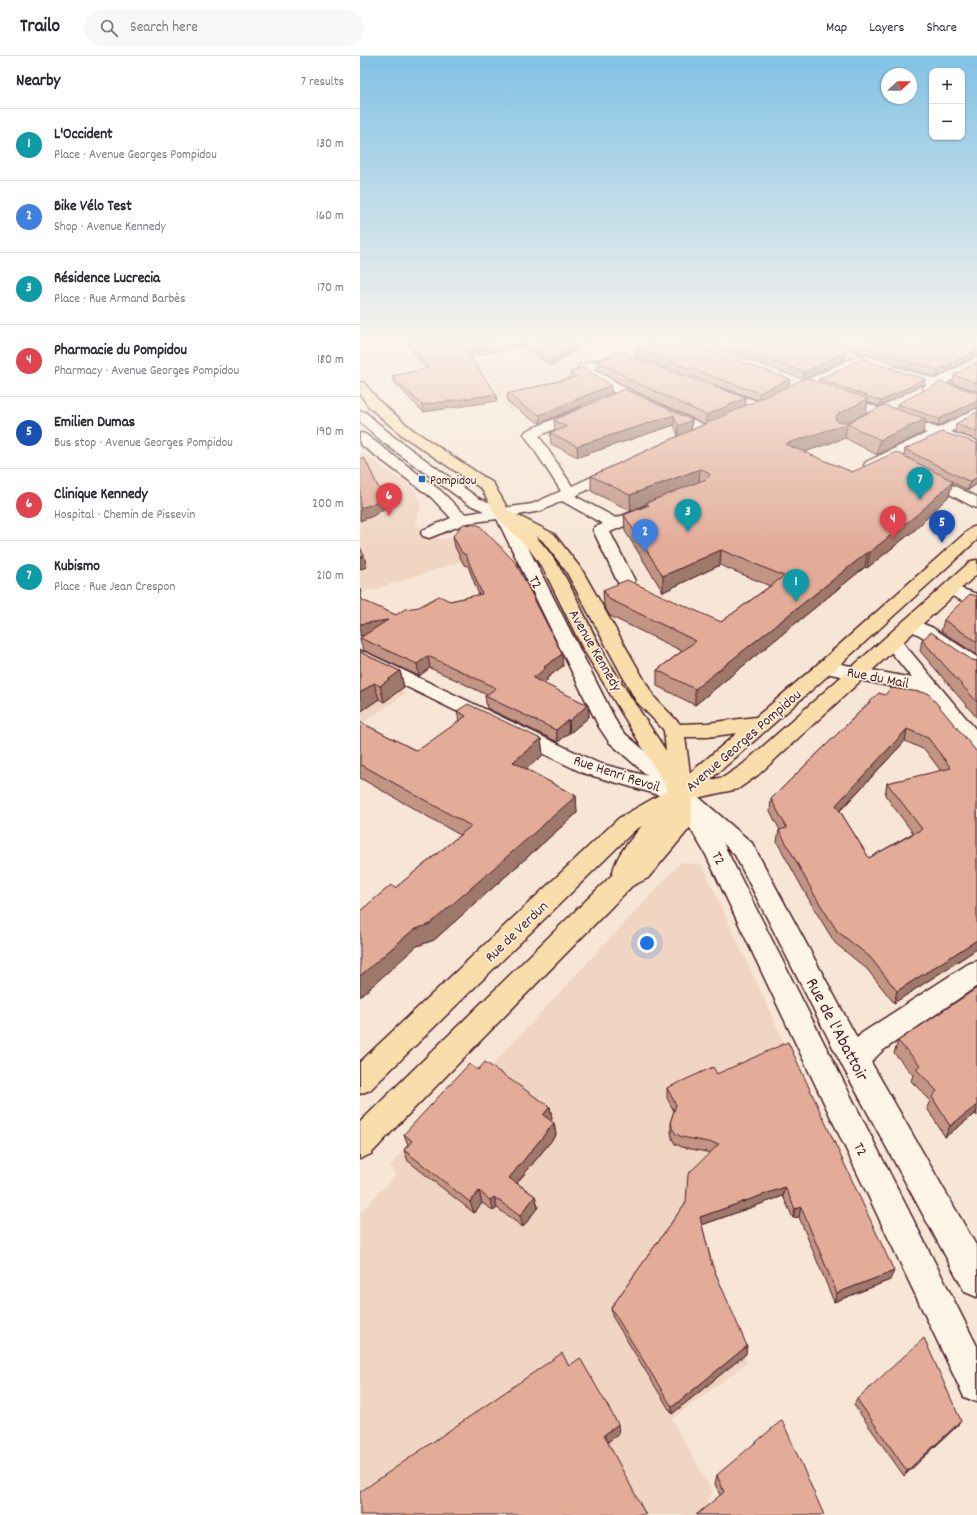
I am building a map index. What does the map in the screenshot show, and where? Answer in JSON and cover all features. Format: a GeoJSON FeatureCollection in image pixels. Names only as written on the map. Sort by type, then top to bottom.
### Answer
{"type":"FeatureCollection","features":[{"type":"Feature","properties":{"kind":"main road","name":"Avenue Kennedy"},"geometry":{"type":"LineString","coordinates":[[382,411],[408,433],[488,486],[503,514],[536,547],[553,572],[591,646],[681,793]]}},
{"type":"Feature","properties":{"kind":"main road","name":"Avenue Kennedy"},"geometry":{"type":"LineString","coordinates":[[503,514],[548,537],[561,553],[574,570],[646,701],[670,724],[674,731]]}},
{"type":"Feature","properties":{"kind":"main road","name":"Avenue Georges Pompidou"},"geometry":{"type":"LineString","coordinates":[[681,793],[826,667],[977,532]]}},
{"type":"Feature","properties":{"kind":"main road","name":"Avenue Georges Pompidou"},"geometry":{"type":"LineString","coordinates":[[681,793],[730,784],[750,770],[912,624],[952,590],[977,565]]}},
{"type":"Feature","properties":{"kind":"main road"},"geometry":{"type":"LineString","coordinates":[[360,1144],[386,1115],[622,879],[640,872],[681,823],[681,793],[674,731],[708,730],[762,723]]}},
{"type":"Feature","properties":{"kind":"main road","name":"Rue de Verdun"},"geometry":{"type":"LineString","coordinates":[[360,1081],[626,824],[681,793]]}},
{"type":"Feature","properties":{"kind":"street"},"geometry":{"type":"LineString","coordinates":[[582,411],[531,434],[565,494],[615,524]]}},
{"type":"Feature","properties":{"kind":"street"},"geometry":{"type":"LineString","coordinates":[[663,411],[706,431]]}},
{"type":"Feature","properties":{"kind":"street"},"geometry":{"type":"LineString","coordinates":[[740,416],[751,411]]}},
{"type":"Feature","properties":{"kind":"street"},"geometry":{"type":"LineString","coordinates":[[876,411],[977,446]]}},
{"type":"Feature","properties":{"kind":"street"},"geometry":{"type":"LineString","coordinates":[[868,419],[885,411]]}},
{"type":"Feature","properties":{"kind":"street"},"geometry":{"type":"LineString","coordinates":[[857,472],[939,433],[977,412]]}},
{"type":"Feature","properties":{"kind":"street"},"geometry":{"type":"LineString","coordinates":[[360,415],[389,440],[473,501],[503,514]]}},
{"type":"Feature","properties":{"kind":"street"},"geometry":{"type":"LineString","coordinates":[[692,438],[719,426]]}},
{"type":"Feature","properties":{"kind":"street"},"geometry":{"type":"LineString","coordinates":[[360,437],[436,494],[455,514],[464,519]]}},
{"type":"Feature","properties":{"kind":"street"},"geometry":{"type":"LineString","coordinates":[[889,457],[977,503]]}},
{"type":"Feature","properties":{"kind":"street"},"geometry":{"type":"LineString","coordinates":[[429,533],[464,519],[536,508],[634,463]]}},
{"type":"Feature","properties":{"kind":"street"},"geometry":{"type":"LineString","coordinates":[[626,581],[602,530],[665,505]]}},
{"type":"Feature","properties":{"kind":"street"},"geometry":{"type":"LineString","coordinates":[[952,590],[966,595],[977,602]]}},
{"type":"Feature","properties":{"kind":"street"},"geometry":{"type":"LineString","coordinates":[[912,624],[927,632],[977,666]]}},
{"type":"Feature","properties":{"kind":"street","name":"Rue du Mail"},"geometry":{"type":"LineString","coordinates":[[892,642],[977,745]]}},
{"type":"Feature","properties":{"kind":"street","name":"Rue Henri Revoil"},"geometry":{"type":"LineString","coordinates":[[360,657],[591,768],[681,793]]}},
{"type":"Feature","properties":{"kind":"street","name":"Rue du Mail"},"geometry":{"type":"LineString","coordinates":[[826,667],[930,688]]}},
{"type":"Feature","properties":{"kind":"street","name":"Rue de l'Abattoir"},"geometry":{"type":"LineString","coordinates":[[681,793],[744,849],[854,1060],[977,1280]]}},
{"type":"Feature","properties":{"kind":"street","name":"T2"},"geometry":{"type":"LineString","coordinates":[[681,793],[717,854],[977,1384]]}},
{"type":"Feature","properties":{"kind":"street"},"geometry":{"type":"LineString","coordinates":[[854,1060],[872,1042],[977,972]]}},
{"type":"Feature","properties":{"kind":"shaded area"},"geometry":{"type":"Polygon","coordinates":[[[360,451],[414,489],[420,500],[421,508],[415,524],[441,539],[463,537],[489,539],[506,547],[360,594],[360,451]]]}},
{"type":"Feature","properties":{"kind":"shaded area"},"geometry":{"type":"Polygon","coordinates":[[[360,669],[406,693],[360,725],[360,669]]]}},
{"type":"Feature","properties":{"kind":"shaded area"},"geometry":{"type":"Polygon","coordinates":[[[681,862],[702,865],[794,1063],[760,1164],[695,1206],[747,1363],[672,1419],[713,1493],[706,1500],[709,1508],[708,1515],[360,1515],[360,1213],[396,1175],[390,1166],[410,1141],[480,1078],[681,862]]]}},
{"type":"Feature","properties":{"kind":"building"},"geometry":{"type":"Polygon","coordinates":[[[532,411],[549,411],[540,415],[532,411]]]}},
{"type":"Feature","properties":{"kind":"building"},"geometry":{"type":"Polygon","coordinates":[[[574,411],[672,411],[692,420],[678,426],[674,415],[577,446],[550,433],[567,427],[554,420],[574,411]]]}},
{"type":"Feature","properties":{"kind":"building"},"geometry":{"type":"Polygon","coordinates":[[[698,411],[715,411],[706,415],[698,411]]]}},
{"type":"Feature","properties":{"kind":"building"},"geometry":{"type":"Polygon","coordinates":[[[733,411],[844,411],[838,414],[835,419],[838,422],[850,422],[872,411],[902,411],[926,419],[880,440],[847,424],[785,444],[852,472],[896,452],[953,481],[919,513],[695,689],[657,670],[696,641],[609,599],[603,590],[627,580],[721,622],[784,576],[721,550],[663,576],[624,515],[649,505],[646,503],[706,479],[710,475],[706,471],[700,469],[630,495],[591,476],[733,411]]]}},
{"type":"Feature","properties":{"kind":"building"},"geometry":{"type":"Polygon","coordinates":[[[917,411],[956,411],[939,419],[917,411]]]}},
{"type":"Feature","properties":{"kind":"building"},"geometry":{"type":"Polygon","coordinates":[[[977,412],[977,432],[956,424],[977,412]]]}},
{"type":"Feature","properties":{"kind":"building"},"geometry":{"type":"Polygon","coordinates":[[[942,432],[977,443],[977,477],[970,482],[905,449],[942,432]]]}},
{"type":"Feature","properties":{"kind":"building"},"geometry":{"type":"Polygon","coordinates":[[[360,458],[365,459],[383,497],[371,505],[360,508],[360,458]]]}},
{"type":"Feature","properties":{"kind":"building"},"geometry":{"type":"Polygon","coordinates":[[[463,524],[479,525],[516,563],[562,654],[544,667],[546,668],[533,678],[588,705],[556,730],[485,696],[496,688],[452,667],[428,656],[417,664],[360,638],[388,620],[360,624],[360,589],[362,600],[396,615],[405,609],[419,607],[439,596],[450,601],[482,594],[466,555],[462,553],[453,536],[463,524]]]}},
{"type":"Feature","properties":{"kind":"building"},"geometry":{"type":"Polygon","coordinates":[[[360,547],[364,556],[360,557],[360,547]]]}},
{"type":"Feature","properties":{"kind":"building"},"geometry":{"type":"Polygon","coordinates":[[[970,594],[977,596],[977,642],[944,620],[970,594]]]}},
{"type":"Feature","properties":{"kind":"building"},"geometry":{"type":"Polygon","coordinates":[[[931,632],[972,660],[977,661],[977,702],[922,640],[931,632]]]}},
{"type":"Feature","properties":{"kind":"building"},"geometry":{"type":"Polygon","coordinates":[[[360,652],[400,671],[380,686],[374,683],[360,693],[360,652]]]}},
{"type":"Feature","properties":{"kind":"building"},"geometry":{"type":"Polygon","coordinates":[[[891,688],[928,693],[977,752],[977,940],[897,991],[870,957],[837,931],[815,896],[779,830],[787,828],[771,799],[879,693],[885,695],[891,688]],[[907,729],[836,805],[869,858],[922,829],[887,783],[951,768],[928,738],[907,729]]]}},
{"type":"Feature","properties":{"kind":"building"},"geometry":{"type":"Polygon","coordinates":[[[468,704],[541,739],[513,762],[576,796],[430,924],[413,930],[360,976],[360,911],[391,885],[395,888],[471,826],[360,764],[360,722],[417,751],[466,716],[457,711],[468,704]]]}},
{"type":"Feature","properties":{"kind":"building"},"geometry":{"type":"Polygon","coordinates":[[[977,988],[977,1105],[950,1126],[932,1097],[937,1091],[916,1069],[920,1065],[898,1041],[977,988]]]}},
{"type":"Feature","properties":{"kind":"building"},"geometry":{"type":"Polygon","coordinates":[[[788,1042],[894,1271],[837,1293],[801,1207],[795,1209],[785,1187],[700,1217],[712,1265],[747,1346],[672,1407],[611,1308],[686,1202],[688,1174],[719,1144],[682,1137],[676,1134],[672,1128],[671,1120],[676,1105],[667,1088],[713,1067],[717,1074],[788,1042]]]}},
{"type":"Feature","properties":{"kind":"building"},"geometry":{"type":"Polygon","coordinates":[[[485,1062],[550,1107],[543,1115],[554,1123],[509,1178],[535,1196],[520,1216],[494,1197],[490,1200],[479,1191],[470,1202],[404,1150],[412,1141],[404,1134],[469,1064],[478,1070],[485,1062]]]}},
{"type":"Feature","properties":{"kind":"building"},"geometry":{"type":"Polygon","coordinates":[[[924,1338],[961,1421],[907,1471],[857,1399],[924,1338]]]}},
{"type":"Feature","properties":{"kind":"building"},"geometry":{"type":"Polygon","coordinates":[[[562,1353],[569,1366],[580,1358],[618,1424],[604,1435],[646,1515],[360,1515],[360,1492],[562,1353]]]}},
{"type":"Feature","properties":{"kind":"building"},"geometry":{"type":"Polygon","coordinates":[[[782,1420],[824,1515],[696,1515],[724,1492],[717,1475],[782,1420]]]}},
{"type":"Feature","properties":{"kind":"place","name":"Pompidou"},"geometry":{"type":"Point","coordinates":[422,479]}},
{"type":"Feature","properties":{"kind":"place","name":"Kubismo"},"geometry":{"type":"Point","coordinates":[920,500]}},
{"type":"Feature","properties":{"kind":"place","name":"Clinique Kennedy"},"geometry":{"type":"Point","coordinates":[389,516]}},
{"type":"Feature","properties":{"kind":"place","name":"Résidence Lucrecia"},"geometry":{"type":"Point","coordinates":[688,532]}},
{"type":"Feature","properties":{"kind":"place","name":"Pharmacie du Pompidou"},"geometry":{"type":"Point","coordinates":[893,539]}},
{"type":"Feature","properties":{"kind":"place","name":"Emilien Dumas"},"geometry":{"type":"Point","coordinates":[942,543]}},
{"type":"Feature","properties":{"kind":"place","name":"Bike Vélo Test"},"geometry":{"type":"Point","coordinates":[645,552]}},
{"type":"Feature","properties":{"kind":"place","name":"L'Occident"},"geometry":{"type":"Point","coordinates":[796,602]}}]}
